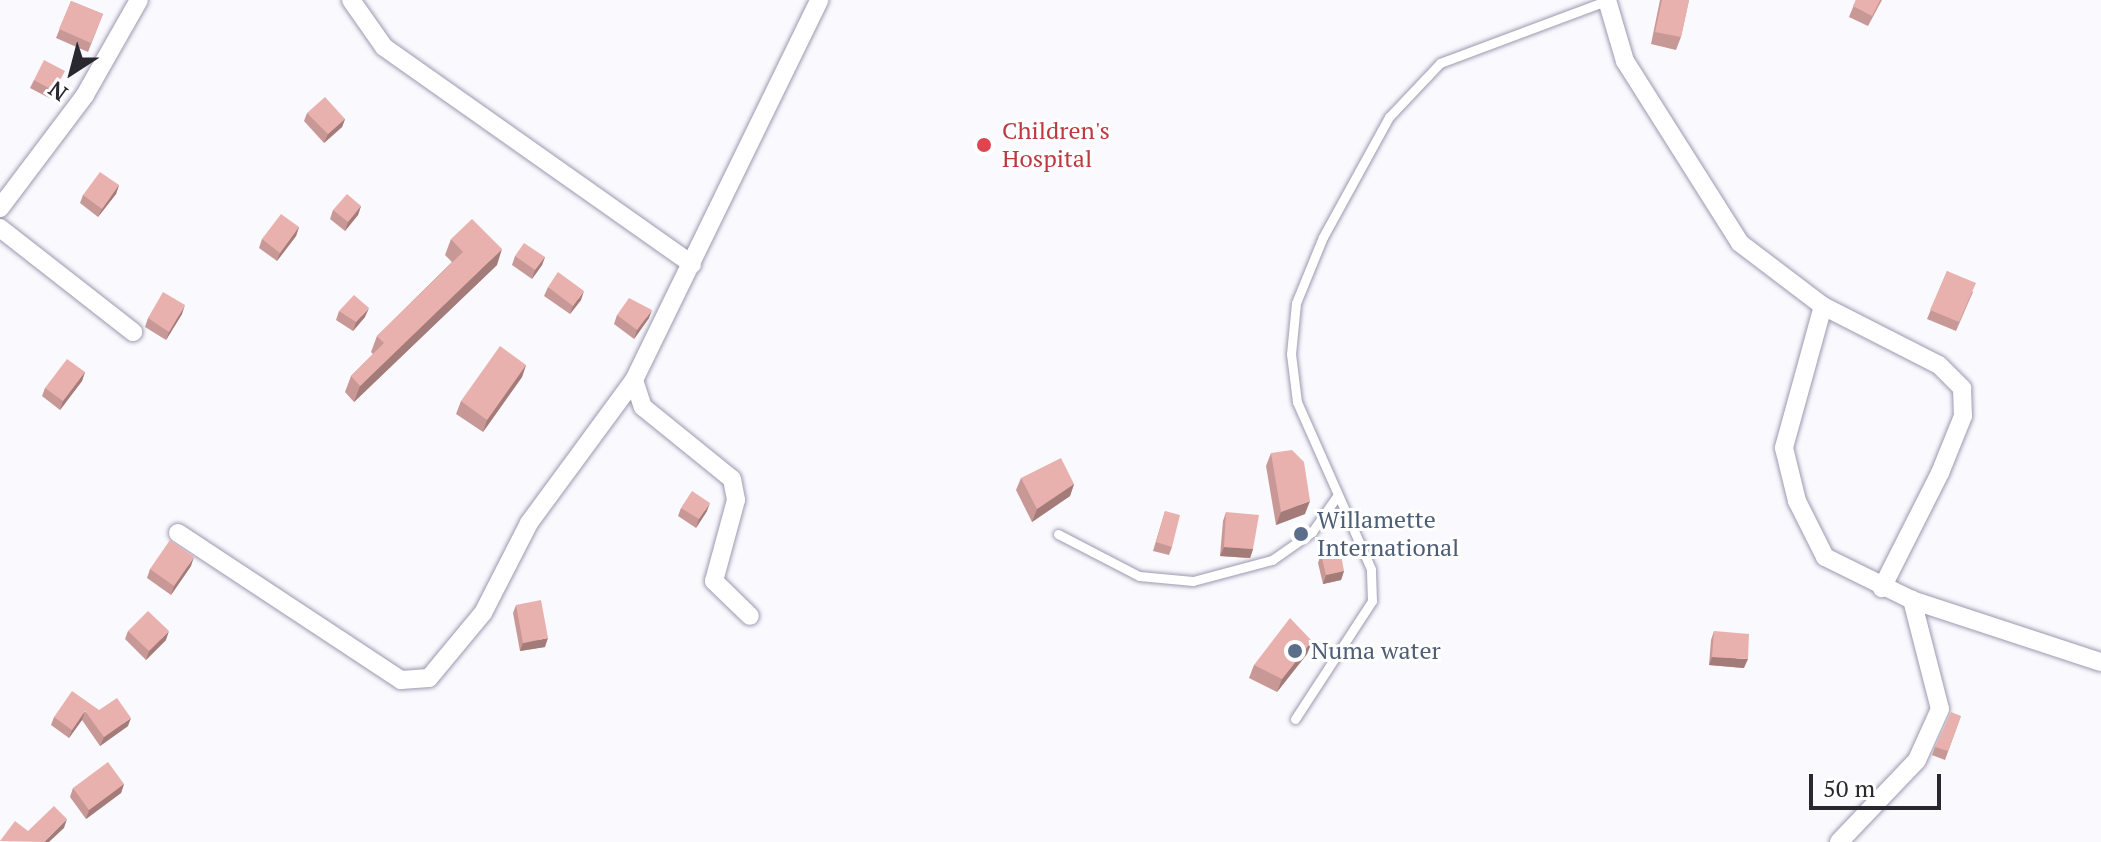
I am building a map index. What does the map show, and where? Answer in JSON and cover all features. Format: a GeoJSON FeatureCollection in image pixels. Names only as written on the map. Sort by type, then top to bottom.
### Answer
{"type":"FeatureCollection","features":[{"type":"Feature","properties":{"kind":"street"},"geometry":{"type":"LineString","coordinates":[[0,208],[50,142],[139,0]]}},
{"type":"Feature","properties":{"kind":"street"},"geometry":{"type":"LineString","coordinates":[[351,0],[384,47],[692,264]]}},
{"type":"Feature","properties":{"kind":"street"},"geometry":{"type":"LineString","coordinates":[[178,533],[401,680],[418,684],[483,613],[529,523],[634,380],[819,0]]}},
{"type":"Feature","properties":{"kind":"street"},"geometry":{"type":"LineString","coordinates":[[1607,0],[1625,61],[1713,208],[1740,243],[1823,306],[1939,365],[1962,388],[1963,416],[1940,473],[1882,588]]}},
{"type":"Feature","properties":{"kind":"street"},"geometry":{"type":"LineString","coordinates":[[0,228],[133,332]]}},
{"type":"Feature","properties":{"kind":"street"},"geometry":{"type":"LineString","coordinates":[[1823,306],[1785,422],[1787,471],[1825,557],[1882,588],[1912,600],[2101,662]]}},
{"type":"Feature","properties":{"kind":"street"},"geometry":{"type":"LineString","coordinates":[[634,380],[643,407],[732,479],[736,500],[714,581],[750,616]]}},
{"type":"Feature","properties":{"kind":"street"},"geometry":{"type":"LineString","coordinates":[[1839,842],[1917,760],[1940,709],[1912,600]]}},
{"type":"Feature","properties":{"kind":"lane"},"geometry":{"type":"LineString","coordinates":[[1295,719],[1372,601],[1371,569],[1297,402],[1291,354],[1296,303],[1323,237],[1389,117],[1440,63],[1607,0]]}},
{"type":"Feature","properties":{"kind":"lane"},"geometry":{"type":"LineString","coordinates":[[1058,534],[1139,576],[1193,581],[1272,560],[1312,532],[1337,496]]}},
{"type":"Feature","properties":{"kind":"building"},"geometry":{"type":"Polygon","coordinates":[[[1662,0],[1689,0],[1681,37],[1655,32],[1662,0]]]}},
{"type":"Feature","properties":{"kind":"building"},"geometry":{"type":"Polygon","coordinates":[[[1856,0],[1880,0],[1872,16],[1853,6],[1856,0]]]}},
{"type":"Feature","properties":{"kind":"building"},"geometry":{"type":"Polygon","coordinates":[[[71,1],[103,14],[91,43],[59,29],[71,1]]]}},
{"type":"Feature","properties":{"kind":"building"},"geometry":{"type":"Polygon","coordinates":[[[44,60],[65,71],[54,91],[34,80],[44,60]]]}},
{"type":"Feature","properties":{"kind":"building"},"geometry":{"type":"Polygon","coordinates":[[[325,97],[345,119],[328,134],[307,113],[325,97]]]}},
{"type":"Feature","properties":{"kind":"building"},"geometry":{"type":"Polygon","coordinates":[[[100,172],[119,185],[102,209],[83,195],[100,172]]]}},
{"type":"Feature","properties":{"kind":"building"},"geometry":{"type":"Polygon","coordinates":[[[347,194],[361,206],[348,222],[333,210],[347,194]]]}},
{"type":"Feature","properties":{"kind":"building"},"geometry":{"type":"Polygon","coordinates":[[[281,214],[299,227],[280,253],[262,239],[281,214]]]}},
{"type":"Feature","properties":{"kind":"building"},"geometry":{"type":"Polygon","coordinates":[[[472,219],[502,249],[360,386],[351,376],[384,343],[377,336],[463,252],[451,239],[472,219]]]}},
{"type":"Feature","properties":{"kind":"building"},"geometry":{"type":"Polygon","coordinates":[[[524,243],[545,257],[535,270],[515,256],[524,243]]]}},
{"type":"Feature","properties":{"kind":"building"},"geometry":{"type":"Polygon","coordinates":[[[1947,271],[1976,283],[1959,322],[1930,310],[1947,271]]]}},
{"type":"Feature","properties":{"kind":"building"},"geometry":{"type":"Polygon","coordinates":[[[558,272],[584,291],[573,306],[548,287],[558,272]]]}},
{"type":"Feature","properties":{"kind":"building"},"geometry":{"type":"Polygon","coordinates":[[[163,292],[185,305],[169,332],[148,318],[163,292]]]}},
{"type":"Feature","properties":{"kind":"building"},"geometry":{"type":"Polygon","coordinates":[[[354,295],[369,308],[356,322],[339,311],[354,295]]]}},
{"type":"Feature","properties":{"kind":"building"},"geometry":{"type":"Polygon","coordinates":[[[629,298],[652,310],[637,330],[617,315],[629,298]]]}},
{"type":"Feature","properties":{"kind":"building"},"geometry":{"type":"Polygon","coordinates":[[[500,346],[526,365],[487,420],[461,401],[500,346]]]}},
{"type":"Feature","properties":{"kind":"building"},"geometry":{"type":"Polygon","coordinates":[[[67,359],[85,372],[63,401],[45,388],[67,359]]]}},
{"type":"Feature","properties":{"kind":"building"},"geometry":{"type":"Polygon","coordinates":[[[1292,450],[1304,462],[1310,501],[1281,512],[1271,453],[1292,450]]]}},
{"type":"Feature","properties":{"kind":"building"},"geometry":{"type":"Polygon","coordinates":[[[1061,458],[1074,484],[1037,509],[1021,478],[1061,458]]]}},
{"type":"Feature","properties":{"kind":"building"},"geometry":{"type":"Polygon","coordinates":[[[692,491],[710,503],[699,519],[681,508],[692,491]]]}},
{"type":"Feature","properties":{"kind":"building"},"geometry":{"type":"Polygon","coordinates":[[[1165,511],[1180,515],[1172,547],[1156,542],[1165,511]]]}},
{"type":"Feature","properties":{"kind":"building"},"geometry":{"type":"Polygon","coordinates":[[[1226,512],[1259,515],[1253,549],[1224,547],[1226,512]]]}},
{"type":"Feature","properties":{"kind":"building"},"geometry":{"type":"Polygon","coordinates":[[[170,540],[194,557],[174,586],[150,569],[170,540]]]}},
{"type":"Feature","properties":{"kind":"building"},"geometry":{"type":"Polygon","coordinates":[[[1340,550],[1344,571],[1326,575],[1321,554],[1340,550]]]}},
{"type":"Feature","properties":{"kind":"building"},"geometry":{"type":"Polygon","coordinates":[[[541,600],[548,638],[523,643],[516,605],[541,600]]]}},
{"type":"Feature","properties":{"kind":"building"},"geometry":{"type":"Polygon","coordinates":[[[148,611],[169,631],[149,651],[128,631],[148,611]]]}},
{"type":"Feature","properties":{"kind":"building"},"geometry":{"type":"Polygon","coordinates":[[[1290,618],[1312,641],[1282,679],[1254,665],[1290,618]]]}},
{"type":"Feature","properties":{"kind":"building"},"geometry":{"type":"Polygon","coordinates":[[[1714,631],[1749,634],[1748,659],[1712,657],[1714,631]]]}},
{"type":"Feature","properties":{"kind":"building"},"geometry":{"type":"Polygon","coordinates":[[[72,691],[99,710],[117,698],[131,718],[104,737],[85,711],[72,730],[54,717],[72,691]]]}},
{"type":"Feature","properties":{"kind":"building"},"geometry":{"type":"Polygon","coordinates":[[[1951,712],[1961,716],[1948,751],[1935,747],[1951,712]]]}},
{"type":"Feature","properties":{"kind":"building"},"geometry":{"type":"Polygon","coordinates":[[[108,762],[124,784],[89,810],[73,788],[108,762]]]}},
{"type":"Feature","properties":{"kind":"building"},"geometry":{"type":"Polygon","coordinates":[[[54,806],[67,819],[44,842],[0,841],[15,821],[28,831],[54,806]]]}},
{"type":"Feature","properties":{"kind":"place","name":"Children's Hospital"},"geometry":{"type":"Point","coordinates":[984,145]}},
{"type":"Feature","properties":{"kind":"place","name":"Willamette International"},"geometry":{"type":"Point","coordinates":[1301,534]}},
{"type":"Feature","properties":{"kind":"place","name":"Numa water"},"geometry":{"type":"Point","coordinates":[1295,651]}}]}
